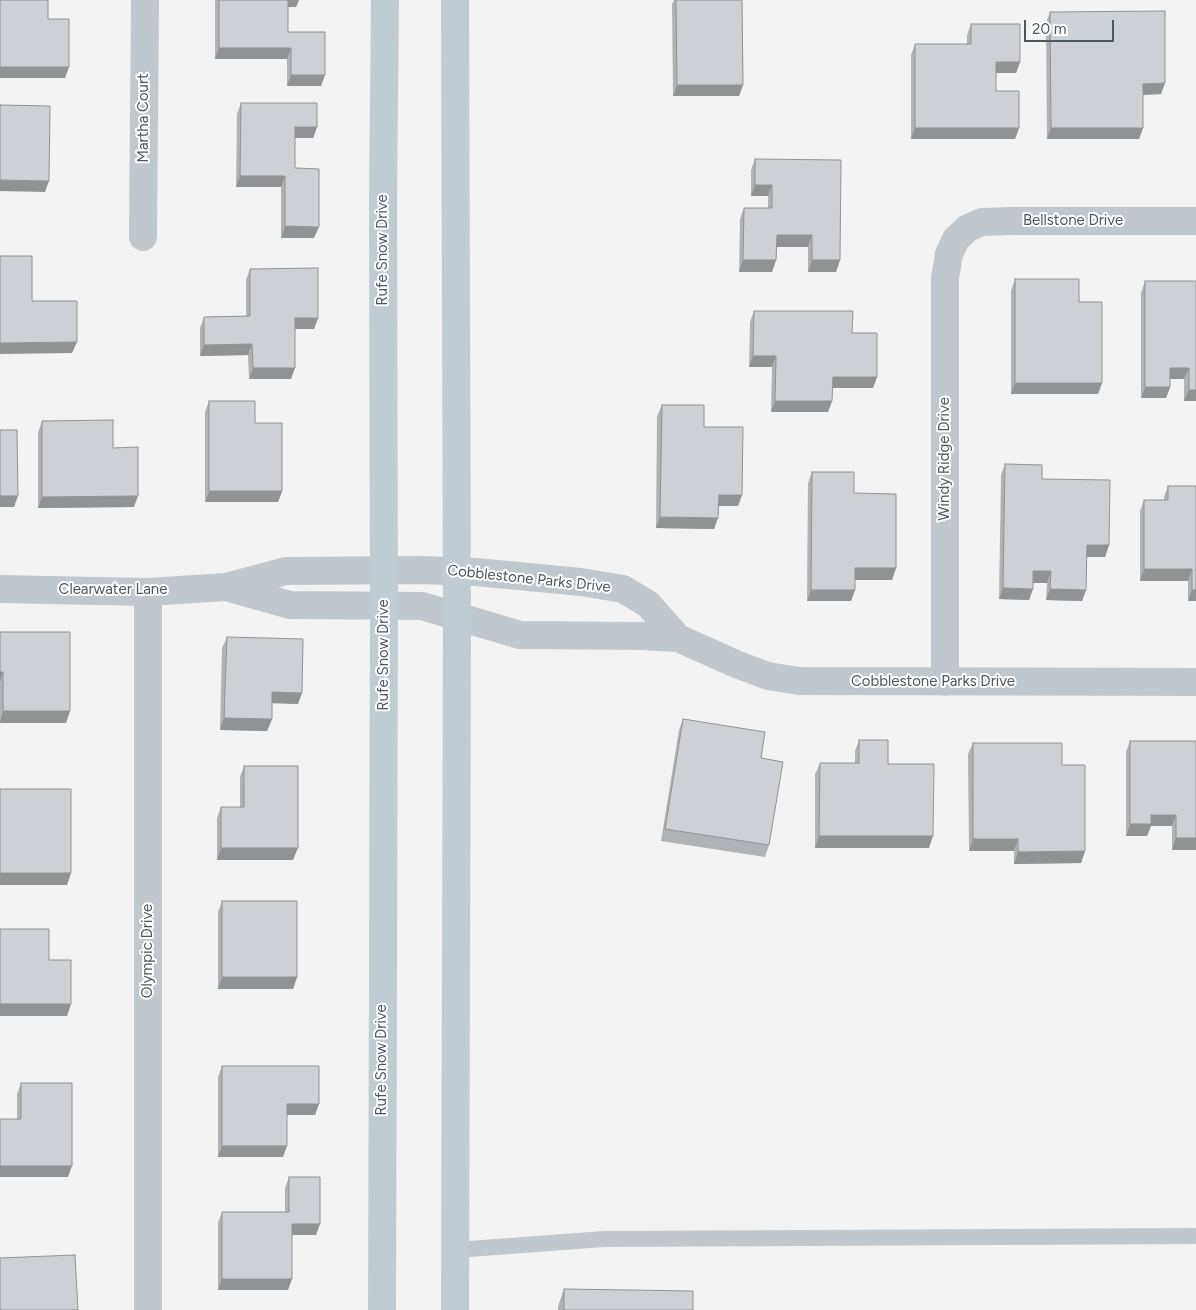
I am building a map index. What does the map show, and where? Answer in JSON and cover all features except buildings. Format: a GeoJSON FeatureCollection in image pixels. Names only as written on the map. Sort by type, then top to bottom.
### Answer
{"type":"FeatureCollection","features":[{"type":"Feature","properties":{"kind":"main road","name":"Rufe Snow Drive"},"geometry":{"type":"LineString","coordinates":[[382,1310],[383,201],[385,0]]}},
{"type":"Feature","properties":{"kind":"main road"},"geometry":{"type":"LineString","coordinates":[[455,0],[457,617],[455,1310]]}},
{"type":"Feature","properties":{"kind":"street","name":"Martha Court"},"geometry":{"type":"LineString","coordinates":[[144,237],[145,0]]}},
{"type":"Feature","properties":{"kind":"street","name":"Bellstone Drive"},"geometry":{"type":"LineString","coordinates":[[956,239],[968,228],[982,222],[1196,221]]}},
{"type":"Feature","properties":{"kind":"street","name":"Windy Ridge Drive"},"geometry":{"type":"LineString","coordinates":[[945,682],[945,278],[949,254],[956,239]]}},
{"type":"Feature","properties":{"kind":"street","name":"Clearwater Lane"},"geometry":{"type":"LineString","coordinates":[[0,589],[148,592],[226,587],[286,571],[420,570]]}},
{"type":"Feature","properties":{"kind":"street","name":"Cobblestone Parks Drive"},"geometry":{"type":"LineString","coordinates":[[420,570],[456,571],[581,582],[623,588],[648,604],[678,638]]}},
{"type":"Feature","properties":{"kind":"street","name":"Clearwater Lane"},"geometry":{"type":"LineString","coordinates":[[226,587],[290,605],[422,606]]}},
{"type":"Feature","properties":{"kind":"street","name":"Olympic Drive"},"geometry":{"type":"LineString","coordinates":[[148,592],[148,1310]]}},
{"type":"Feature","properties":{"kind":"street","name":"Cobblestone Parks Drive"},"geometry":{"type":"LineString","coordinates":[[422,606],[520,635],[678,638],[768,676],[799,681],[1196,682]]}},
{"type":"Feature","properties":{"kind":"lane"},"geometry":{"type":"LineString","coordinates":[[456,1250],[604,1239],[1196,1236]]}}]}
